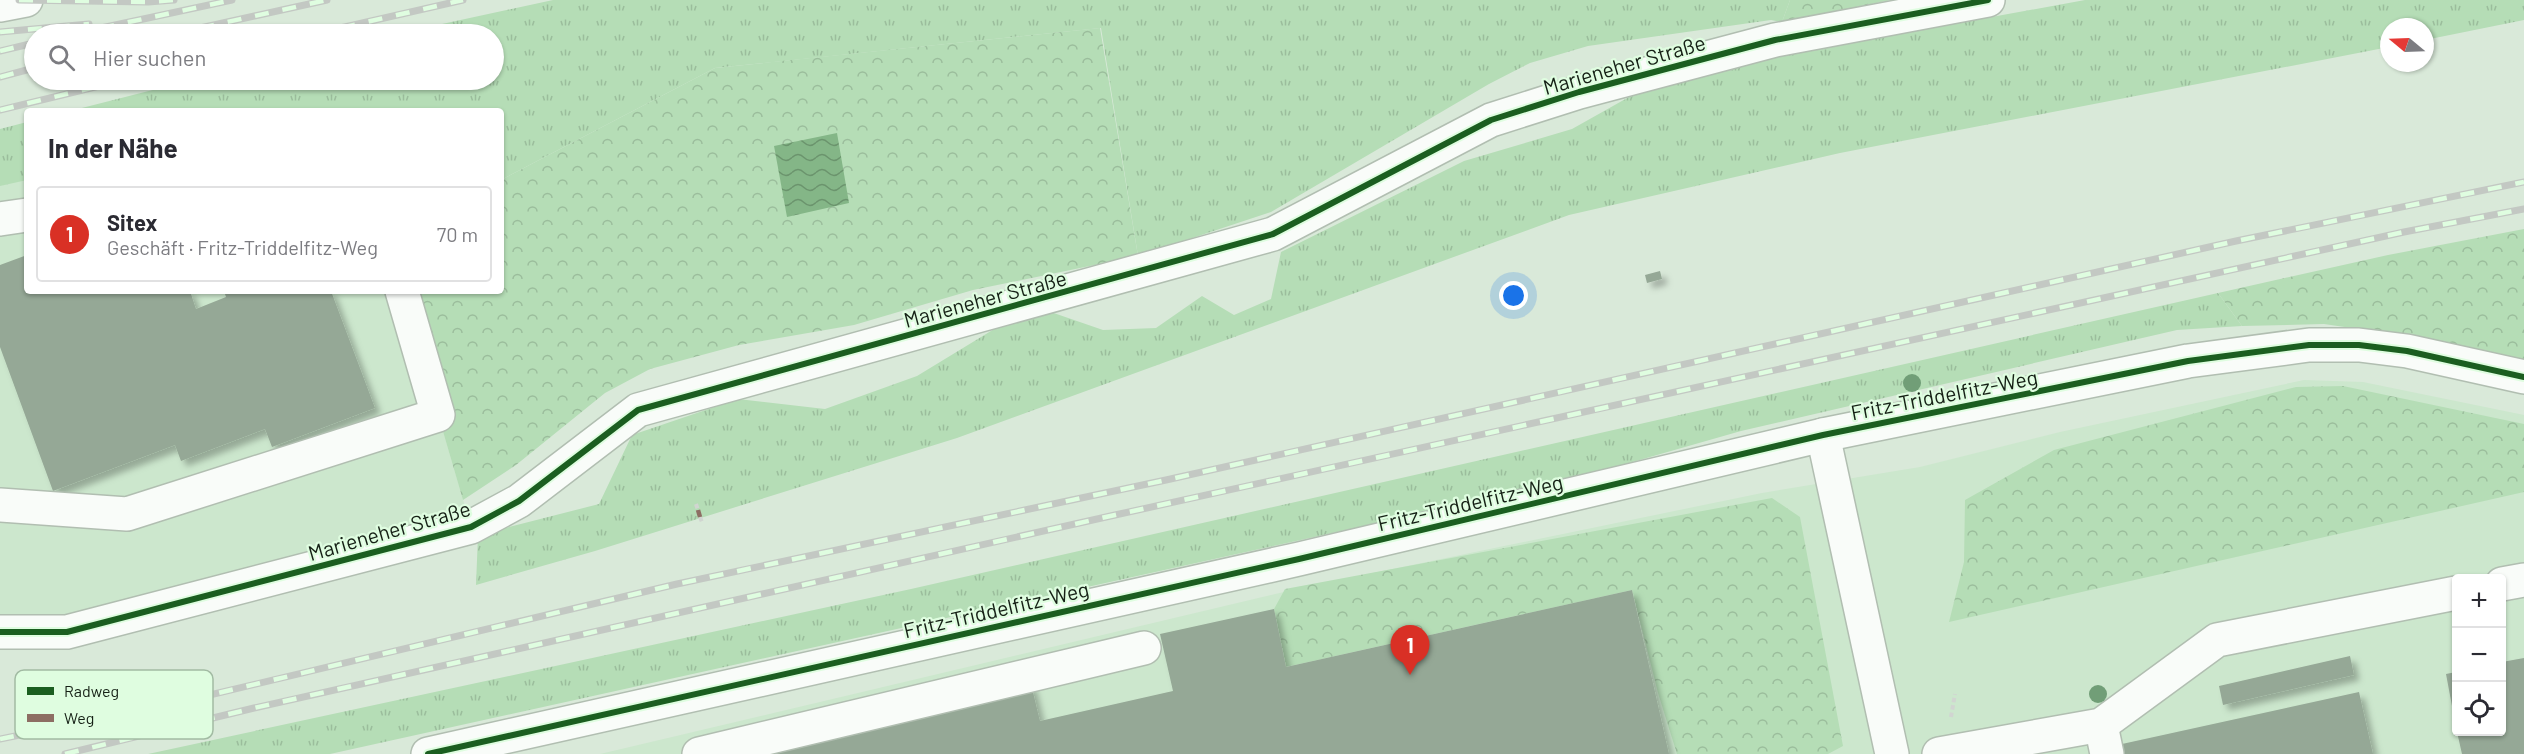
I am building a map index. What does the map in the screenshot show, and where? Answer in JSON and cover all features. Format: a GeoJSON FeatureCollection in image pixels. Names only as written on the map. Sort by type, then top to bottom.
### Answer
{"type":"FeatureCollection","features":[{"type":"Feature","properties":{"kind":"street"},"geometry":{"type":"LineString","coordinates":[[0,5],[26,0]]}},
{"type":"Feature","properties":{"kind":"street","name":"Marieneher Straße"},"geometry":{"type":"LineString","coordinates":[[0,632],[67,632],[471,527],[519,501],[638,410],[1273,234],[1491,120],[1579,92],[1775,40],[1988,0]]}},
{"type":"Feature","properties":{"kind":"street"},"geometry":{"type":"LineString","coordinates":[[0,219],[24,215]]}},
{"type":"Feature","properties":{"kind":"street"},"geometry":{"type":"LineString","coordinates":[[0,505],[128,514],[438,415],[403,294]]}},
{"type":"Feature","properties":{"kind":"street","name":"Fritz-Triddelfitz-Weg"},"geometry":{"type":"LineString","coordinates":[[428,754],[1299,559],[1823,435],[2188,361],[2309,345],[2359,345],[2408,351],[2524,377]]}},
{"type":"Feature","properties":{"kind":"street"},"geometry":{"type":"LineString","coordinates":[[1823,435],[1892,754]]}},
{"type":"Feature","properties":{"kind":"street"},"geometry":{"type":"LineString","coordinates":[[2506,583],[2524,580]]}},
{"type":"Feature","properties":{"kind":"street"},"geometry":{"type":"LineString","coordinates":[[1939,754],[2104,740],[2217,640],[2452,594]]}},
{"type":"Feature","properties":{"kind":"street"},"geometry":{"type":"LineString","coordinates":[[699,754],[1144,648]]}},
{"type":"Feature","properties":{"kind":"path"},"geometry":{"type":"LineString","coordinates":[[696,504],[698,510]]}},
{"type":"Feature","properties":{"kind":"path"},"geometry":{"type":"LineString","coordinates":[[700,517],[702,522]]}},
{"type":"Feature","properties":{"kind":"shaded area"},"geometry":{"type":"Polygon","coordinates":[[[0,139],[24,142],[24,294],[403,294],[471,527],[0,632],[0,139]]]}},
{"type":"Feature","properties":{"kind":"shaded area"},"geometry":{"type":"Polygon","coordinates":[[[2304,380],[2363,382],[2524,415],[2524,754],[600,754],[1305,587],[1762,493],[1920,467],[2060,432],[2304,380]]]}},
{"type":"Feature","properties":{"kind":"green space"},"geometry":{"type":"Polygon","coordinates":[[[553,0],[1790,0],[1782,22],[1771,20],[1588,46],[1530,63],[1489,84],[1271,212],[1138,256],[1101,28],[715,68],[504,178],[504,108],[82,108],[153,90],[504,90],[504,24],[442,24],[553,0]]]}},
{"type":"Feature","properties":{"kind":"green space"},"geometry":{"type":"Polygon","coordinates":[[[1790,0],[1891,0],[1782,22],[1790,0]]]}},
{"type":"Feature","properties":{"kind":"green space"},"geometry":{"type":"Polygon","coordinates":[[[2085,0],[2524,0],[2524,20],[2434,38],[2434,18],[2380,18],[2380,49],[1840,153],[1569,215],[957,438],[595,551],[476,585],[478,535],[599,504],[632,435],[738,399],[825,409],[917,376],[1009,320],[1045,310],[1103,330],[1156,328],[1202,296],[1234,315],[1271,299],[1281,252],[1464,161],[1572,129],[1629,97],[1772,57],[2085,0]]]}},
{"type":"Feature","properties":{"kind":"green space"},"geometry":{"type":"Polygon","coordinates":[[[1100,28],[1138,256],[973,290],[854,325],[739,345],[650,369],[605,393],[516,465],[463,500],[403,294],[504,294],[504,178],[715,68],[1100,28]]]}},
{"type":"Feature","properties":{"kind":"green space"},"geometry":{"type":"Polygon","coordinates":[[[24,123],[24,181],[0,186],[0,129],[24,123]]]}},
{"type":"Feature","properties":{"kind":"green space"},"geometry":{"type":"Polygon","coordinates":[[[2524,229],[2524,361],[2420,338],[2324,324],[2242,326],[2218,293],[2388,255],[2524,229]]]}},
{"type":"Feature","properties":{"kind":"green space"},"geometry":{"type":"Polygon","coordinates":[[[2218,293],[2242,326],[2177,330],[1741,431],[1559,483],[330,754],[148,754],[911,589],[2218,293]]]}},
{"type":"Feature","properties":{"kind":"green space"},"geometry":{"type":"Polygon","coordinates":[[[2343,386],[2524,424],[2524,492],[1949,622],[1964,562],[1965,500],[2054,450],[2296,387],[2343,386]]]}},
{"type":"Feature","properties":{"kind":"green space"},"geometry":{"type":"Polygon","coordinates":[[[1772,498],[1800,517],[1843,746],[1828,754],[1677,754],[1658,693],[1632,590],[1286,667],[1274,609],[1285,589],[1772,498]]]}},
{"type":"Feature","properties":{"kind":"water"},"geometry":{"type":"Polygon","coordinates":[[[837,133],[849,203],[787,217],[774,146],[837,133]]]}},
{"type":"Feature","properties":{"kind":"building"},"geometry":{"type":"Polygon","coordinates":[[[24,256],[24,294],[191,294],[196,309],[226,297],[225,294],[332,294],[375,408],[272,447],[265,429],[181,461],[175,445],[53,491],[0,347],[0,265],[24,256]]]}},
{"type":"Feature","properties":{"kind":"building"},"geometry":{"type":"Polygon","coordinates":[[[1660,271],[1662,279],[1647,283],[1645,275],[1660,271]]]}},
{"type":"Feature","properties":{"kind":"building"},"geometry":{"type":"Polygon","coordinates":[[[1632,590],[1669,754],[745,754],[1031,684],[1040,721],[1173,691],[1160,634],[1274,609],[1286,667],[1632,590]]]}},
{"type":"Feature","properties":{"kind":"building"},"geometry":{"type":"Polygon","coordinates":[[[2350,656],[2354,675],[2223,705],[2219,686],[2350,656]]]}},
{"type":"Feature","properties":{"kind":"building"},"geometry":{"type":"Polygon","coordinates":[[[2524,658],[2524,754],[2462,754],[2458,736],[2506,736],[2506,661],[2524,658]]]}},
{"type":"Feature","properties":{"kind":"building"},"geometry":{"type":"Polygon","coordinates":[[[2452,673],[2452,706],[2446,674],[2452,673]]]}},
{"type":"Feature","properties":{"kind":"building"},"geometry":{"type":"Polygon","coordinates":[[[2359,692],[2373,754],[2124,754],[2122,744],[2359,692]]]}},
{"type":"Feature","properties":{"kind":"railway"},"geometry":{"type":"LineString","coordinates":[[19,0],[148,2],[174,0]]}},
{"type":"Feature","properties":{"kind":"railway"},"geometry":{"type":"LineString","coordinates":[[120,24],[232,0]]}},
{"type":"Feature","properties":{"kind":"railway"},"geometry":{"type":"LineString","coordinates":[[218,24],[327,0]]}},
{"type":"Feature","properties":{"kind":"railway"},"geometry":{"type":"LineString","coordinates":[[358,24],[463,0]]}},
{"type":"Feature","properties":{"kind":"railway"},"geometry":{"type":"LineString","coordinates":[[0,32],[24,30]]}},
{"type":"Feature","properties":{"kind":"railway"},"geometry":{"type":"LineString","coordinates":[[0,51],[24,45]]}},
{"type":"Feature","properties":{"kind":"railway"},"geometry":{"type":"LineString","coordinates":[[0,77],[24,71]]}},
{"type":"Feature","properties":{"kind":"railway"},"geometry":{"type":"LineString","coordinates":[[0,110],[83,90]]}},
{"type":"Feature","properties":{"kind":"railway"},"geometry":{"type":"LineString","coordinates":[[213,694],[677,584],[1166,480],[2236,241],[2524,182]]}},
{"type":"Feature","properties":{"kind":"railway"},"geometry":{"type":"LineString","coordinates":[[213,718],[1115,515],[2404,232],[2524,209]]}},
{"type":"Feature","properties":{"kind":"railway"},"geometry":{"type":"LineString","coordinates":[[0,739],[15,736]]}},
{"type":"Feature","properties":{"kind":"railway"},"geometry":{"type":"LineString","coordinates":[[65,754],[127,739]]}},
{"type":"Feature","properties":{"kind":"marked path"},"geometry":{"type":"LineString","coordinates":[[698,510],[700,517]]}},
{"type":"Feature","properties":{"kind":"cycle path"},"geometry":{"type":"LineString","coordinates":[[0,632],[67,632],[471,527],[519,501],[638,410],[1273,234],[1491,120],[1579,92],[1775,40],[1988,0]]}},
{"type":"Feature","properties":{"kind":"cycle path"},"geometry":{"type":"LineString","coordinates":[[428,754],[1299,559],[1823,435],[2188,361],[2309,345],[2359,345],[2407,351],[2524,377]]}},
{"type":"Feature","properties":{"kind":"place","name":"Sitex"},"geometry":{"type":"Point","coordinates":[1410,675]}}]}
